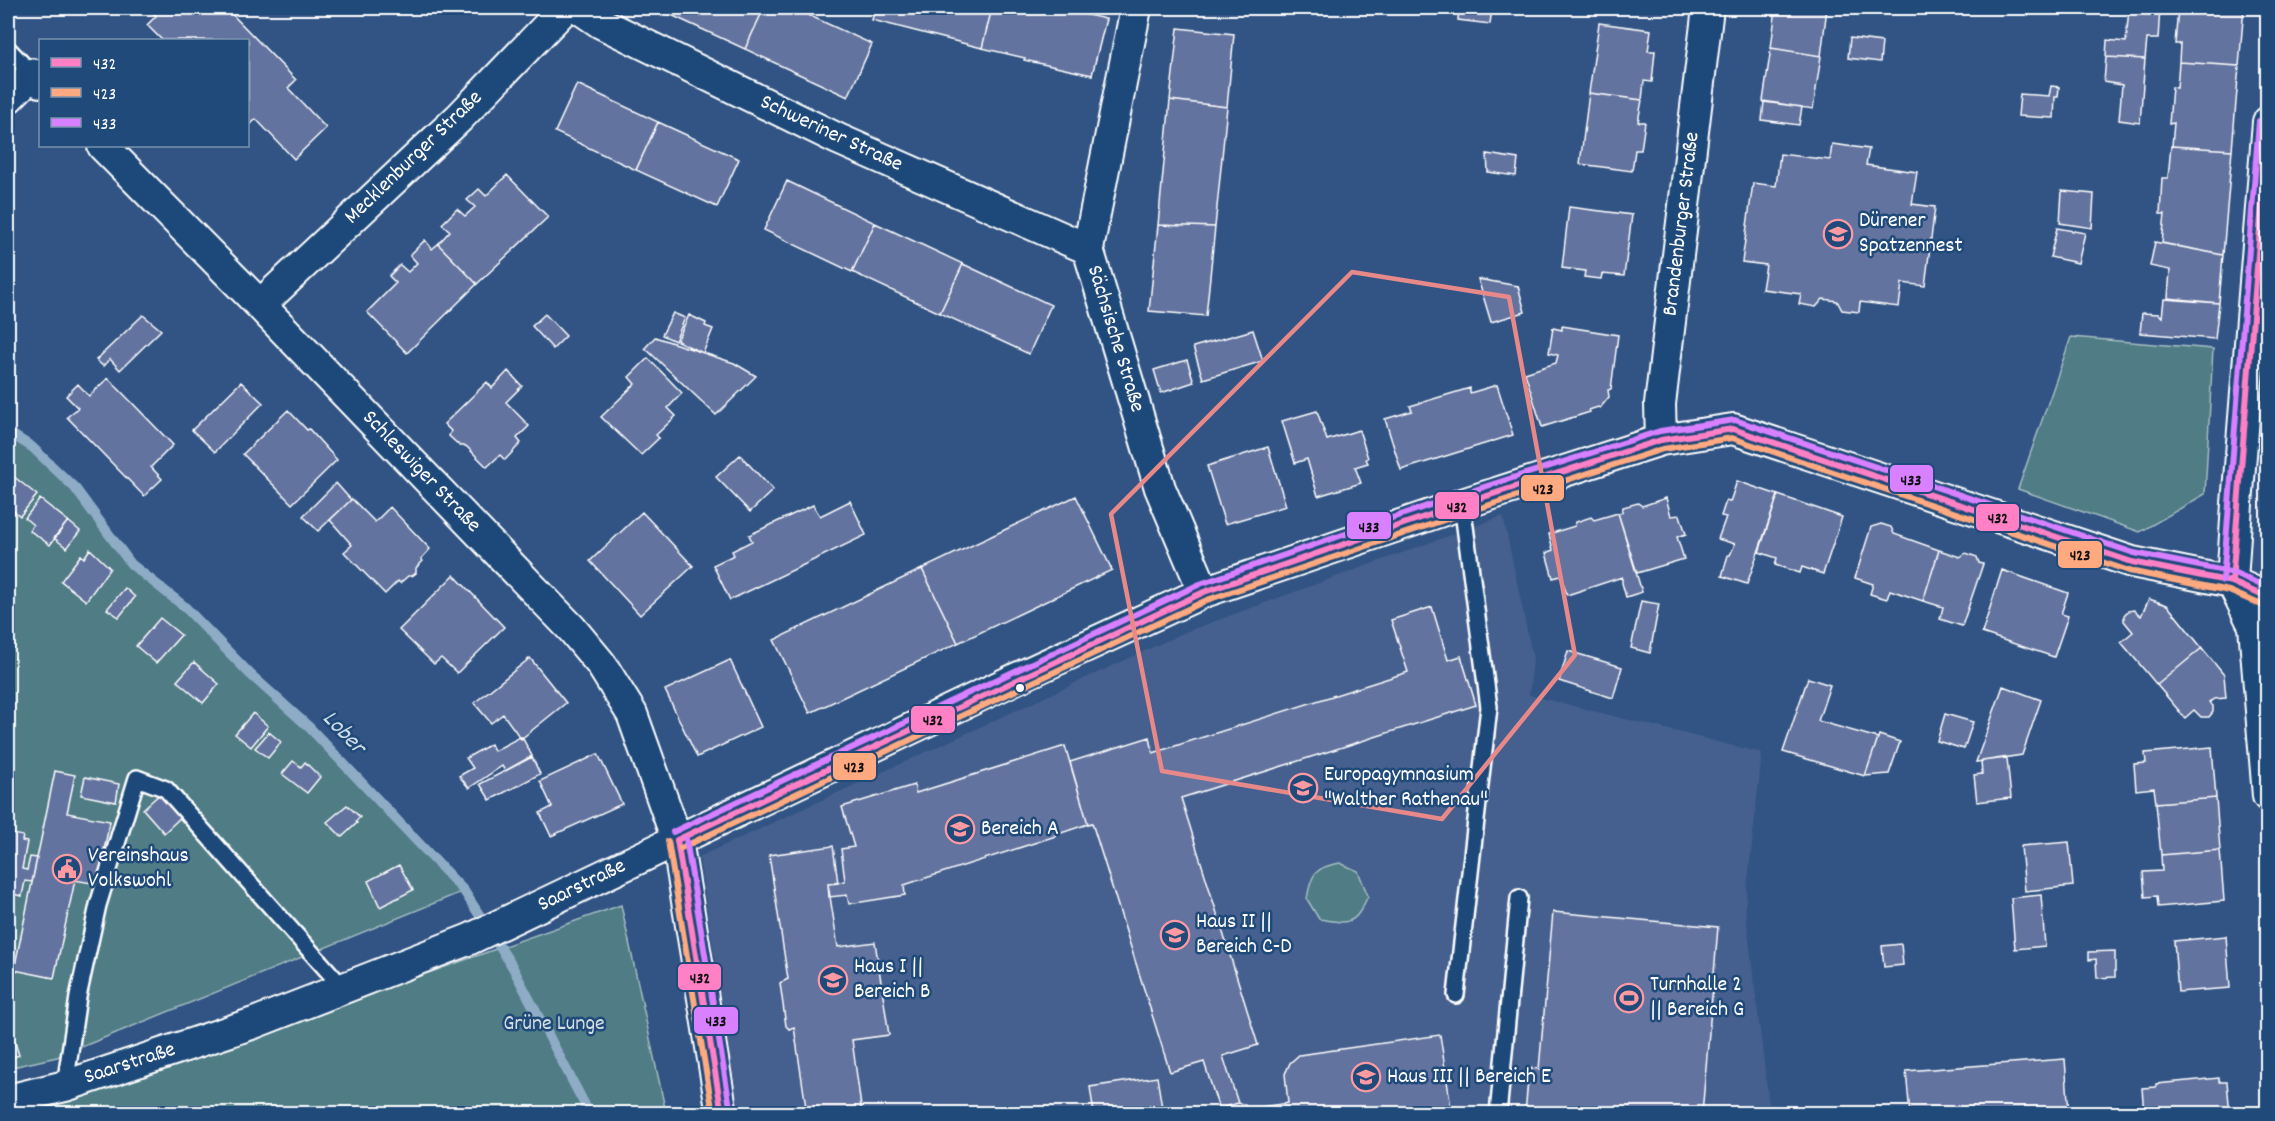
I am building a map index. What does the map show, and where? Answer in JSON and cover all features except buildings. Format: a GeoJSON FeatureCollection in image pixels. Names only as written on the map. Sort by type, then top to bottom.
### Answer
{"type":"FeatureCollection","features":[{"type":"Feature","properties":{"kind":"street","name":"Mecklenburger Straße"},"geometry":{"type":"LineString","coordinates":[[260,305],[459,118],[565,8]]}},
{"type":"Feature","properties":{"kind":"street","name":"Schweriner Straße"},"geometry":{"type":"LineString","coordinates":[[579,8],[601,23],[838,138],[1088,249]]}},
{"type":"Feature","properties":{"kind":"street","name":"Sächsische Straße"},"geometry":{"type":"LineString","coordinates":[[1136,8],[1088,249],[1160,488],[1204,592]]}},
{"type":"Feature","properties":{"kind":"street","name":"Brandenburger Straße"},"geometry":{"type":"LineString","coordinates":[[1661,440],[1660,404],[1708,8]]}},
{"type":"Feature","properties":{"kind":"street"},"geometry":{"type":"LineString","coordinates":[[8,98],[36,78]]}},
{"type":"Feature","properties":{"kind":"street"},"geometry":{"type":"LineString","coordinates":[[2268,122],[2232,582],[2254,626],[2268,796]]}},
{"type":"Feature","properties":{"kind":"street","name":"Schleswiger Straße"},"geometry":{"type":"LineString","coordinates":[[104,147],[260,305],[572,629],[601,664],[632,714],[677,840],[722,1113]]}},
{"type":"Feature","properties":{"kind":"street","name":"Saarstraße"},"geometry":{"type":"LineString","coordinates":[[8,1100],[65,1086],[254,1023],[470,939],[1204,592],[1462,504],[1661,440],[1733,429],[2132,562],[2232,582],[2268,598]]}},
{"type":"Feature","properties":{"kind":"lane"},"geometry":{"type":"LineString","coordinates":[[8,49],[36,78]]}},
{"type":"Feature","properties":{"kind":"lane"},"geometry":{"type":"LineString","coordinates":[[1456,996],[1489,707],[1462,504]]}},
{"type":"Feature","properties":{"kind":"lane"},"geometry":{"type":"LineString","coordinates":[[65,1086],[78,997],[98,906],[137,778],[166,789],[344,989]]}},
{"type":"Feature","properties":{"kind":"lane"},"geometry":{"type":"LineString","coordinates":[[1498,1113],[1519,898]]}},
{"type":"Feature","properties":{"kind":"highlighted area"},"geometry":{"type":"Polygon","coordinates":[[[1352,272],[1509,297],[1575,655],[1442,819],[1162,771],[1111,514],[1352,272]]]}},
{"type":"Feature","properties":{"kind":"shaded area","name":"Europagymnasium \"Walther Rathenau\""},"geometry":{"type":"Polygon","coordinates":[[[1503,516],[1533,659],[1529,695],[1762,753],[1745,907],[1770,1113],[739,1113],[699,857],[1188,631],[1503,516]]]}},
{"type":"Feature","properties":{"kind":"green space"},"geometry":{"type":"Polygon","coordinates":[[[2071,337],[2213,349],[2205,494],[2140,532],[2018,489],[2071,337]]]}},
{"type":"Feature","properties":{"kind":"green space"},"geometry":{"type":"Polygon","coordinates":[[[8,432],[32,447],[75,488],[131,564],[185,607],[250,674],[309,727],[464,891],[57,1057],[8,1068],[8,432]]]}},
{"type":"Feature","properties":{"kind":"green space"},"geometry":{"type":"Polygon","coordinates":[[[1340,863],[1358,871],[1368,896],[1359,913],[1350,921],[1319,919],[1307,899],[1310,883],[1320,870],[1340,863]]]}},
{"type":"Feature","properties":{"kind":"green space","name":"Grüne Lunge"},"geometry":{"type":"Polygon","coordinates":[[[621,905],[666,1113],[16,1114],[96,1090],[621,905]]]}},
{"type":"Feature","properties":{"kind":"waterway","name":"Lober"},"geometry":{"type":"LineString","coordinates":[[8,432],[32,447],[75,488],[131,564],[185,607],[250,674],[309,727],[464,891],[512,966],[585,1105],[586,1114]]}},
{"type":"Feature","properties":{"kind":"transit line","name":"433"},"geometry":{"type":"LineString","coordinates":[[2223,581],[2259,121]]}},
{"type":"Feature","properties":{"kind":"transit line","name":"432"},"geometry":{"type":"LineString","coordinates":[[2232,582],[2268,128]]}},
{"type":"Feature","properties":{"kind":"transit line","name":"433"},"geometry":{"type":"LineString","coordinates":[[673,832],[1200,584],[1459,495],[1660,431],[1735,420],[2134,553],[2235,573],[2268,588]]}},
{"type":"Feature","properties":{"kind":"transit line","name":"432"},"geometry":{"type":"LineString","coordinates":[[677,840],[1204,592],[1462,504],[1661,440],[1733,429],[2132,562],[2232,582],[2268,598]]}},
{"type":"Feature","properties":{"kind":"transit line","name":"423"},"geometry":{"type":"LineString","coordinates":[[681,848],[1207,600],[1663,449],[1732,438],[2129,571],[2229,591],[2264,606]]}},
{"type":"Feature","properties":{"kind":"transit line","name":"433"},"geometry":{"type":"LineString","coordinates":[[686,839],[731,1113]]}},
{"type":"Feature","properties":{"kind":"transit line","name":"432"},"geometry":{"type":"LineString","coordinates":[[677,840],[722,1114]]}},
{"type":"Feature","properties":{"kind":"transit line","name":"423"},"geometry":{"type":"LineString","coordinates":[[668,841],[713,1114]]}},
{"type":"Feature","properties":{"kind":"place","name":"Dürener Spatzennest"},"geometry":{"type":"Point","coordinates":[1838,234]}},
{"type":"Feature","properties":{"kind":"place","name":"Europagymnasium \"Walther Rathenau\""},"geometry":{"type":"Point","coordinates":[1303,788]}},
{"type":"Feature","properties":{"kind":"place","name":"Bereich A"},"geometry":{"type":"Point","coordinates":[960,829]}},
{"type":"Feature","properties":{"kind":"place","name":"Vereinshaus Volkswohl"},"geometry":{"type":"Point","coordinates":[67,869]}},
{"type":"Feature","properties":{"kind":"place","name":"Haus II || Bereich C-D"},"geometry":{"type":"Point","coordinates":[1175,935]}},
{"type":"Feature","properties":{"kind":"place","name":"Haus I || Bereich B"},"geometry":{"type":"Point","coordinates":[833,980]}},
{"type":"Feature","properties":{"kind":"place","name":"Turnhalle 2 || Bereich G"},"geometry":{"type":"Point","coordinates":[1629,998]}},
{"type":"Feature","properties":{"kind":"place","name":"Haus III || Bereich E"},"geometry":{"type":"Point","coordinates":[1366,1077]}}]}
